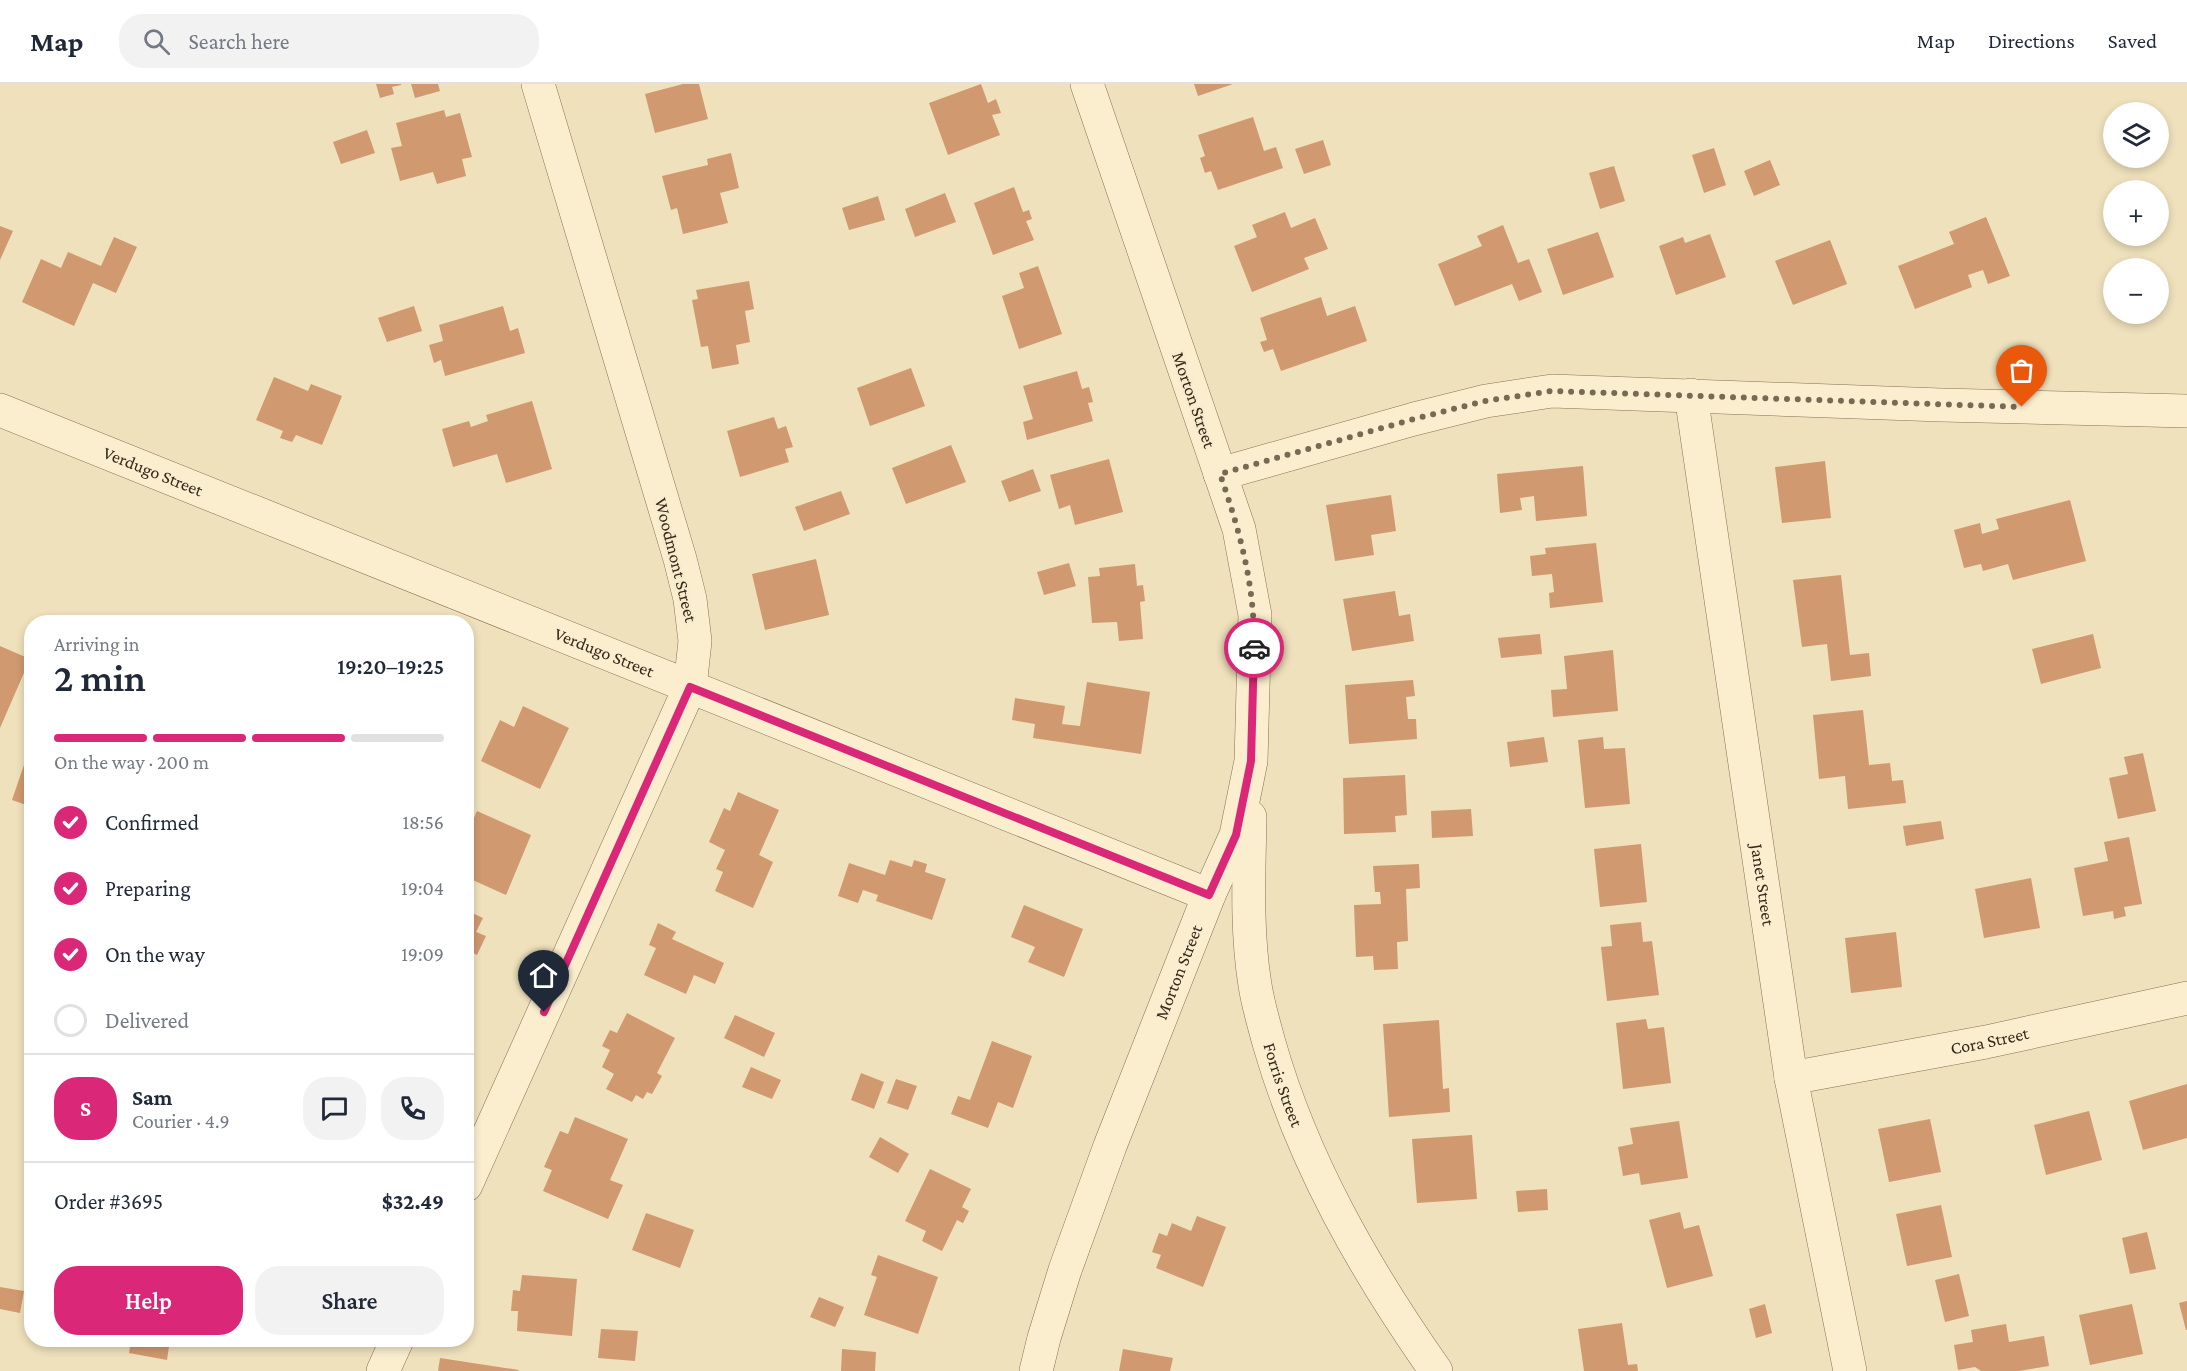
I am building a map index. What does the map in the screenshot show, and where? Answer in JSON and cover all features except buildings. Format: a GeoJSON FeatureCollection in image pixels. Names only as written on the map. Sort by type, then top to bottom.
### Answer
{"type":"FeatureCollection","features":[{"type":"Feature","properties":{"kind":"street","name":"Woodmont Street"},"geometry":{"type":"LineString","coordinates":[[474,1167],[690,687],[695,641],[690,599],[680,559],[538,84]]}},
{"type":"Feature","properties":{"kind":"street","name":"Morton Street"},"geometry":{"type":"LineString","coordinates":[[1036,1371],[1044,1338],[1080,1228],[1209,895],[1236,835],[1251,761],[1254,615],[1239,529],[1087,84]]}},
{"type":"Feature","properties":{"kind":"street"},"geometry":{"type":"LineString","coordinates":[[1220,474],[1485,401],[1552,391],[2187,411]]}},
{"type":"Feature","properties":{"kind":"street","name":"Janet Street"},"geometry":{"type":"LineString","coordinates":[[1691,395],[1791,1078],[1850,1371]]}},
{"type":"Feature","properties":{"kind":"street","name":"Verdugo Street"},"geometry":{"type":"LineString","coordinates":[[0,410],[1209,895]]}},
{"type":"Feature","properties":{"kind":"street","name":"Forris Street"},"geometry":{"type":"LineString","coordinates":[[1251,761],[1248,914],[1257,997],[1275,1063],[1291,1110],[1344,1226],[1389,1301],[1436,1371]]}},
{"type":"Feature","properties":{"kind":"street","name":"Cora Street"},"geometry":{"type":"LineString","coordinates":[[1791,1078],[1986,1042],[2187,998]]}},
{"type":"Feature","properties":{"kind":"street"},"geometry":{"type":"LineString","coordinates":[[383,1371],[394,1347]]}},
{"type":"Feature","properties":{"kind":"way so far"},"geometry":{"type":"LineString","coordinates":[[1254,648],[1254,615],[1245,558],[1239,529],[1220,474],[1485,401],[1552,391],[2022,407]]}},
{"type":"Feature","properties":{"kind":"route"},"geometry":{"type":"LineString","coordinates":[[544,1012],[690,687],[1209,895],[1236,835],[1251,761],[1254,648]]}}]}
